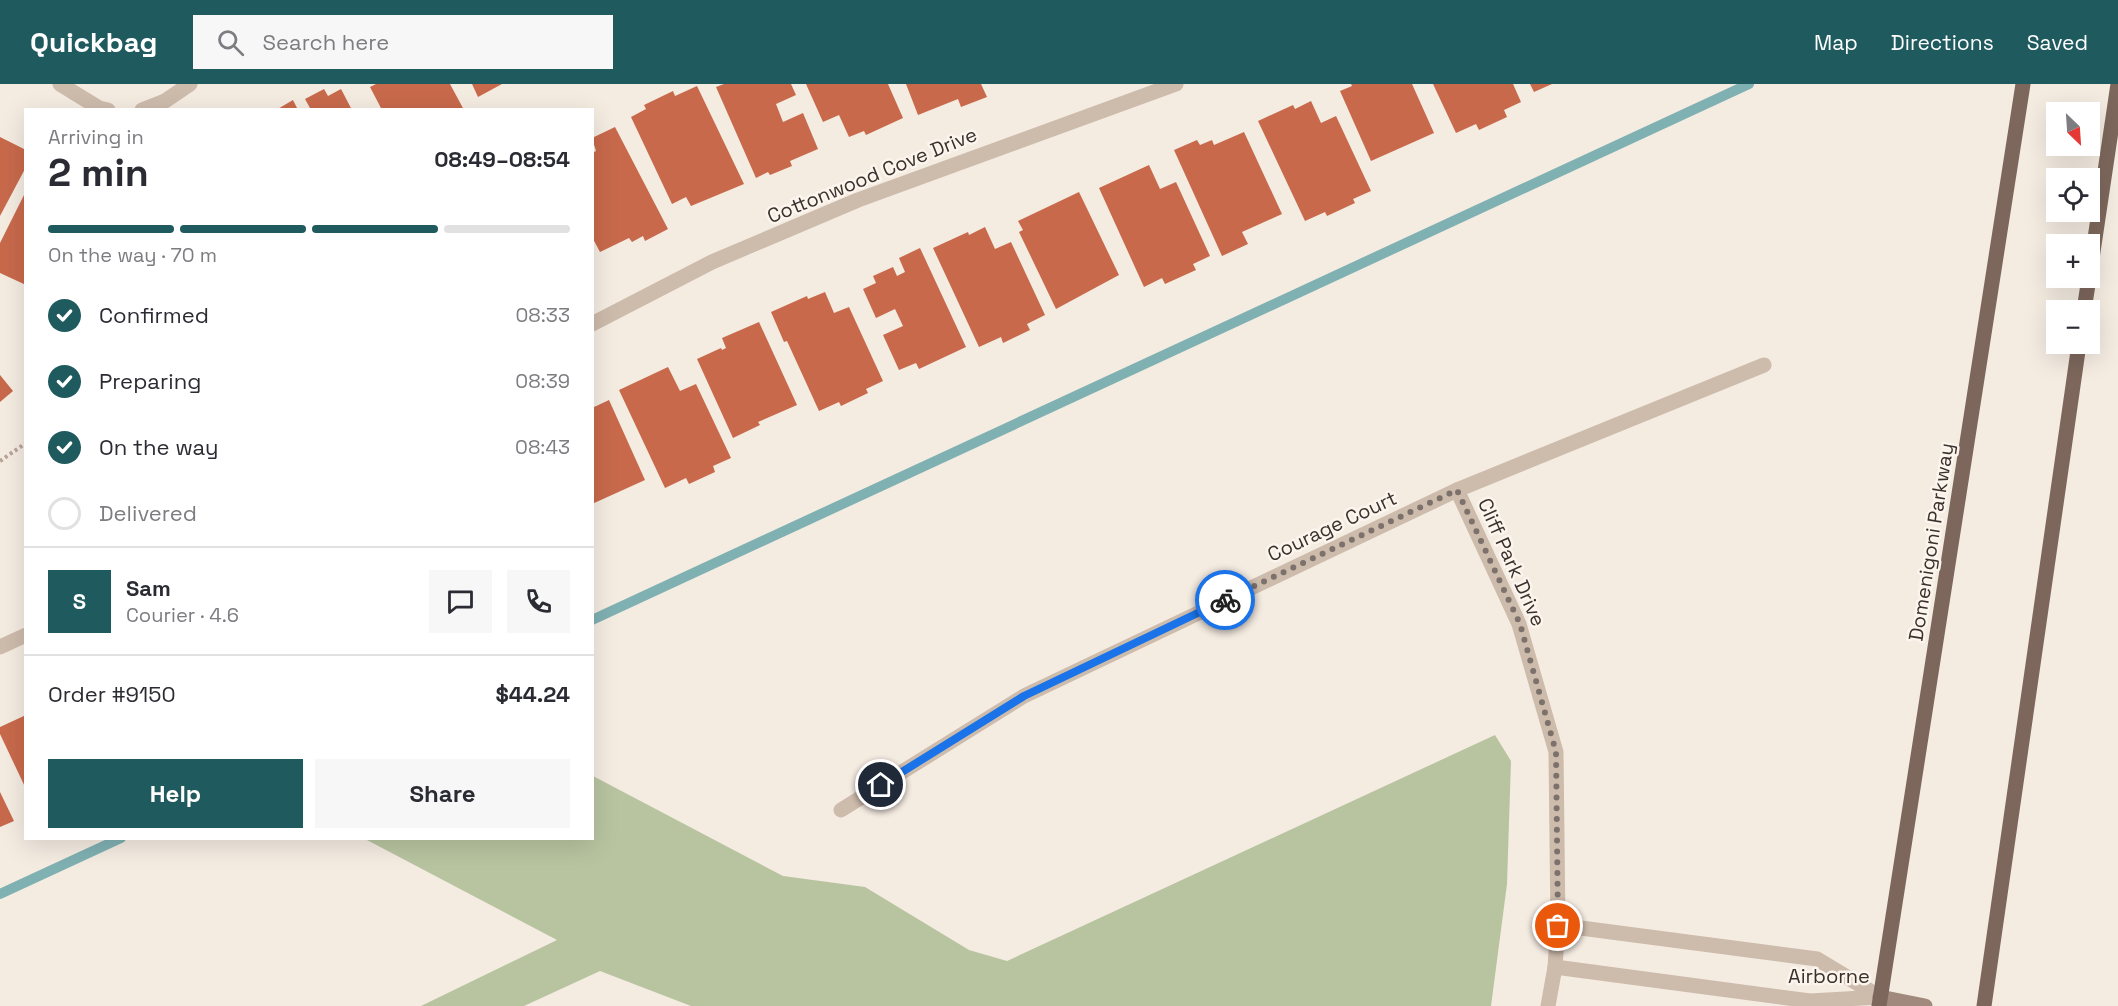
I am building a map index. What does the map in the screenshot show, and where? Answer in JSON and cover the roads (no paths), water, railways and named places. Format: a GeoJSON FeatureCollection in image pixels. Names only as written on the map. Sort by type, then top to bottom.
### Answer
{"type":"FeatureCollection","features":[{"type":"Feature","properties":{"kind":"main road","name":"Domenigoni Parkway"},"geometry":{"type":"LineString","coordinates":[[1879,1002],[2024,84]]}},
{"type":"Feature","properties":{"kind":"main road"},"geometry":{"type":"LineString","coordinates":[[2096,234],[2118,84]]}},
{"type":"Feature","properties":{"kind":"main road"},"geometry":{"type":"LineString","coordinates":[[1984,1006],[2078,354]]}},
{"type":"Feature","properties":{"kind":"street"},"geometry":{"type":"LineString","coordinates":[[60,84],[99,108]]}},
{"type":"Feature","properties":{"kind":"street"},"geometry":{"type":"LineString","coordinates":[[147,108],[165,101],[190,84]]}},
{"type":"Feature","properties":{"kind":"street","name":"Cottonwood Cove Drive"},"geometry":{"type":"LineString","coordinates":[[594,323],[712,262],[858,200],[1176,84]]}},
{"type":"Feature","properties":{"kind":"street","name":"Courage Court"},"geometry":{"type":"LineString","coordinates":[[841,810],[1024,696],[1457,490],[1764,365]]}},
{"type":"Feature","properties":{"kind":"street","name":"Cliff Park Drive"},"geometry":{"type":"LineString","coordinates":[[1457,490],[1520,624],[1556,752],[1558,926],[1555,967],[1548,1006]]}},
{"type":"Feature","properties":{"kind":"street"},"geometry":{"type":"LineString","coordinates":[[0,647],[24,636]]}},
{"type":"Feature","properties":{"kind":"street","name":"Airborne"},"geometry":{"type":"LineString","coordinates":[[1558,926],[1817,959],[1879,1002]]}},
{"type":"Feature","properties":{"kind":"street","name":"Airborne"},"geometry":{"type":"LineString","coordinates":[[1555,967],[1810,1001],[1879,1002]]}},
{"type":"Feature","properties":{"kind":"street"},"geometry":{"type":"LineString","coordinates":[[1879,1002],[1925,1006]]}},
{"type":"Feature","properties":{"kind":"waterway"},"geometry":{"type":"LineString","coordinates":[[594,619],[1749,84]]}},
{"type":"Feature","properties":{"kind":"waterway"},"geometry":{"type":"LineString","coordinates":[[0,894],[117,840]]}}]}
